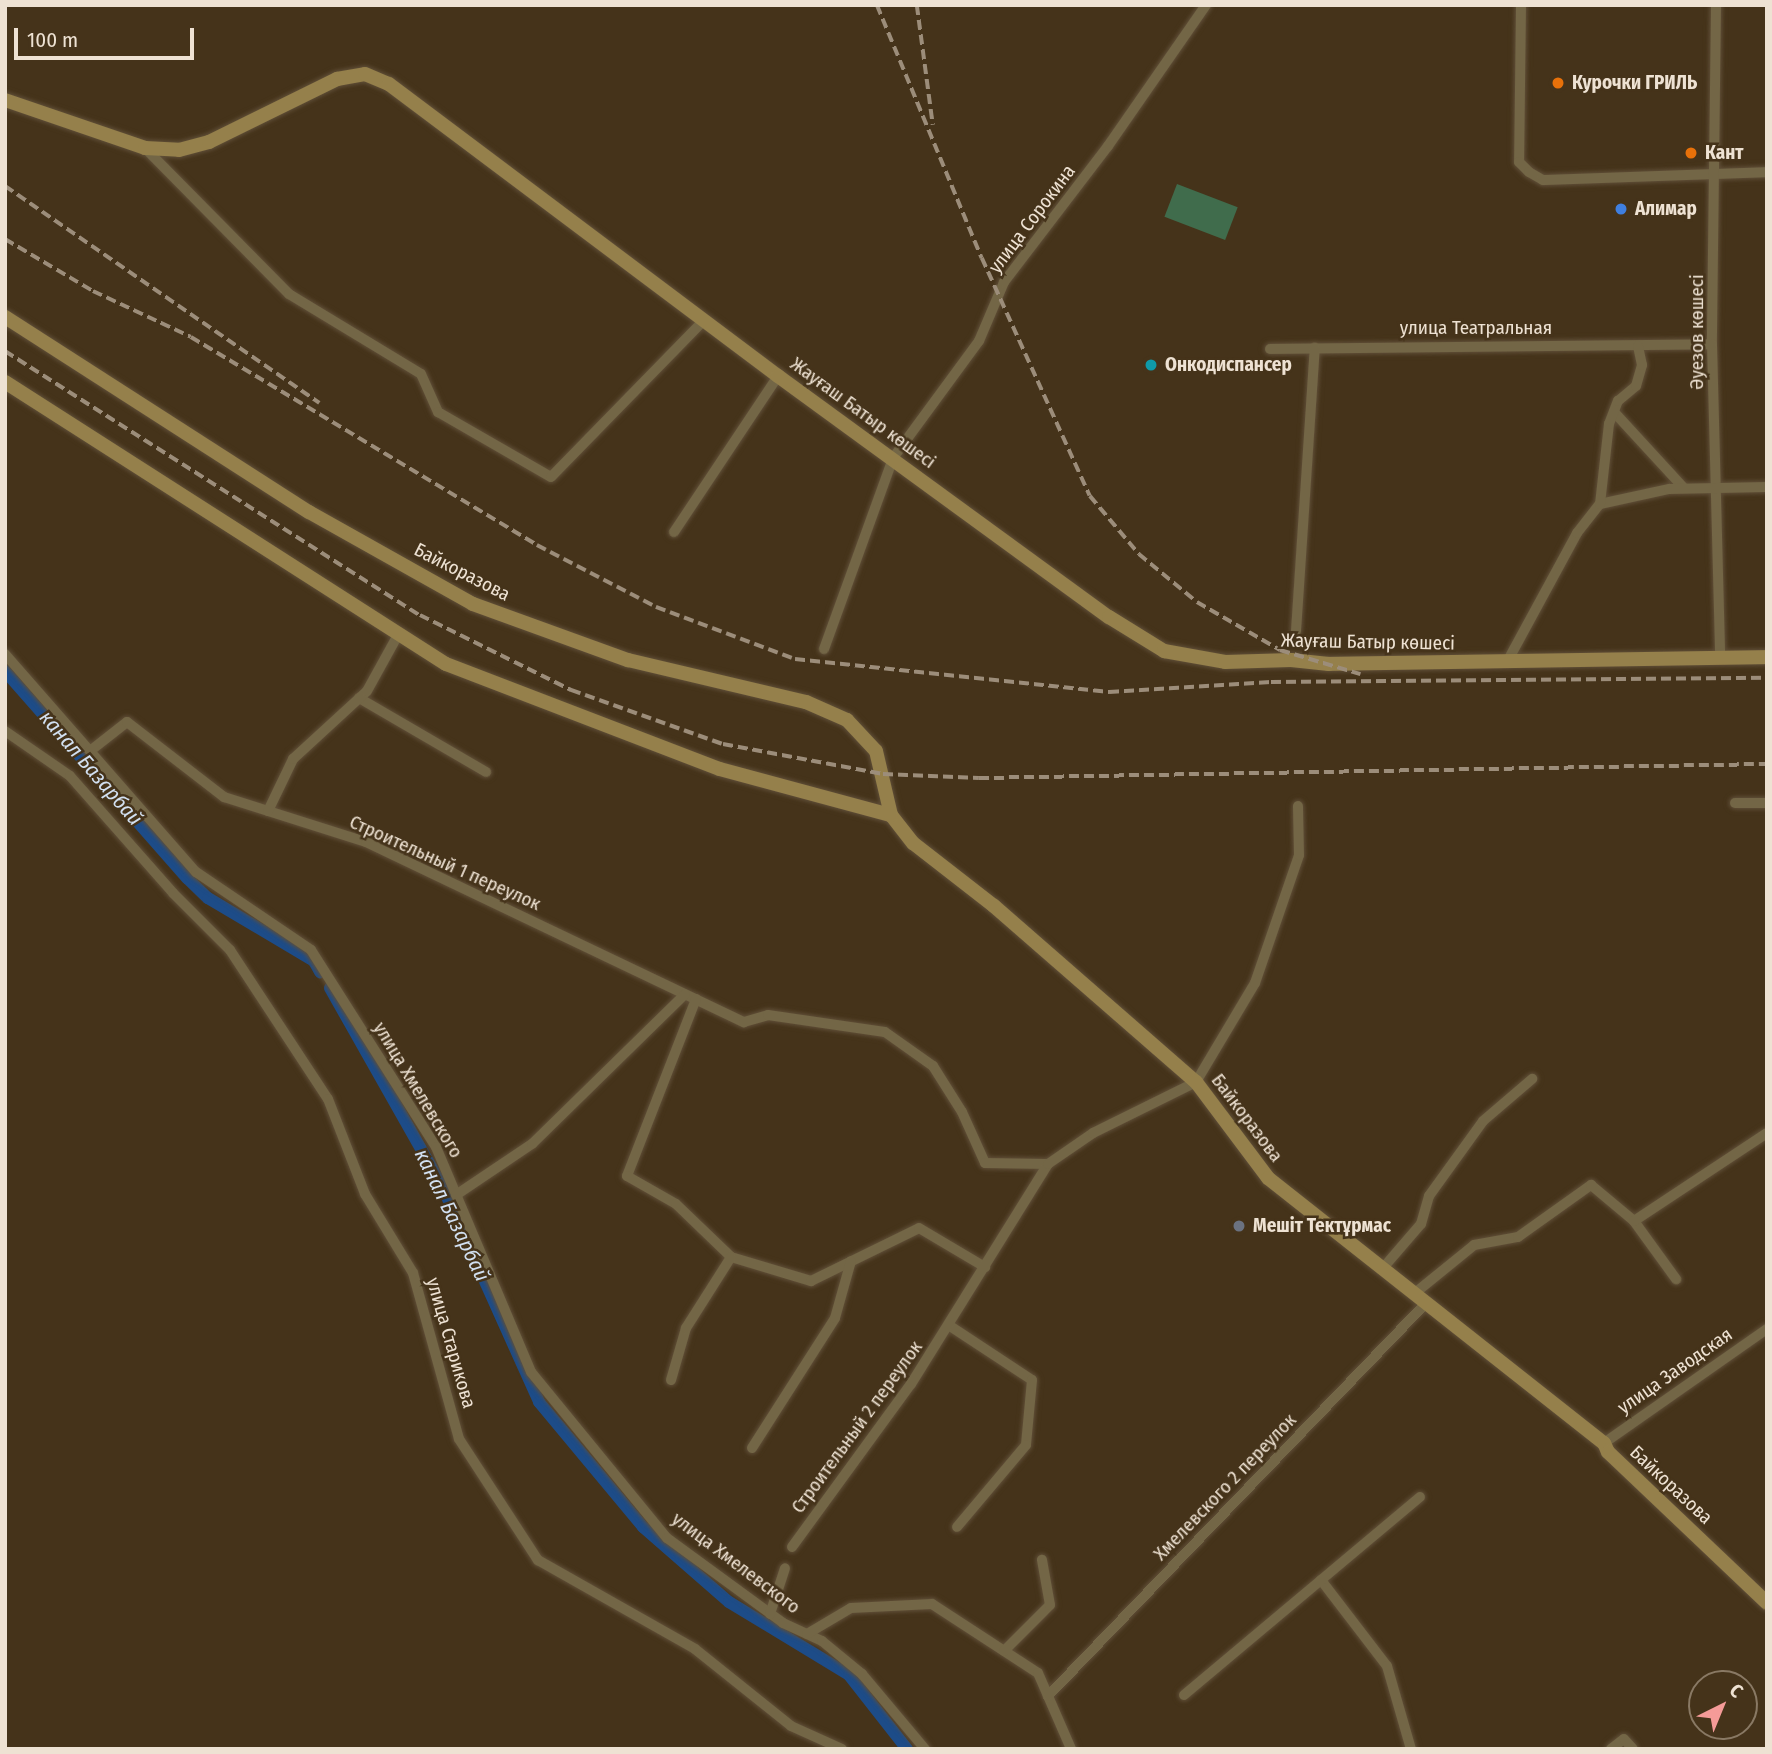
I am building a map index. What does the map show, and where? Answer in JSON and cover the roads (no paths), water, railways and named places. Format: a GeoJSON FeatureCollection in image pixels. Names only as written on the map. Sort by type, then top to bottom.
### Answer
{"type":"FeatureCollection","features":[{"type":"Feature","properties":{"kind":"street","name":"улица Сорокина"},"geometry":{"type":"LineString","coordinates":[[824,649],[893,458],[979,341],[1004,282],[1108,146],[1206,5]]}},
{"type":"Feature","properties":{"kind":"street"},"geometry":{"type":"LineString","coordinates":[[1521,5],[1519,162],[1528,172],[1543,180],[1767,172]]}},
{"type":"Feature","properties":{"kind":"street","name":"Әуезов көшесі"},"geometry":{"type":"LineString","coordinates":[[1716,5],[1712,344],[1718,486],[1720,658]]}},
{"type":"Feature","properties":{"kind":"street","name":"Жауғаш Батыр көшесі"},"geometry":{"type":"LineString","coordinates":[[5,100],[145,148],[179,150],[209,142],[337,79],[365,74],[389,84],[778,376],[1109,617],[1164,651],[1225,662],[1507,662],[1767,657]]}},
{"type":"Feature","properties":{"kind":"street"},"geometry":{"type":"LineString","coordinates":[[145,148],[289,294],[421,374],[438,412],[551,477],[704,320]]}},
{"type":"Feature","properties":{"kind":"street","name":"Байкоразова"},"geometry":{"type":"LineString","coordinates":[[5,317],[309,512],[473,604],[628,660],[806,702],[847,720],[876,751],[891,815],[921,850],[994,906],[1196,1082],[1268,1178],[1604,1443],[1608,1452],[1767,1603]]}},
{"type":"Feature","properties":{"kind":"street","name":"улица Театральная"},"geometry":{"type":"LineString","coordinates":[[1270,349],[1712,344]]}},
{"type":"Feature","properties":{"kind":"street"},"geometry":{"type":"LineString","coordinates":[[1507,662],[1577,533],[1600,504],[1614,412],[1618,401],[1636,386],[1642,365],[1638,346]]}},
{"type":"Feature","properties":{"kind":"street"},"geometry":{"type":"LineString","coordinates":[[1296,631],[1315,348]]}},
{"type":"Feature","properties":{"kind":"street"},"geometry":{"type":"LineString","coordinates":[[674,532],[778,376]]}},
{"type":"Feature","properties":{"kind":"street"},"geometry":{"type":"LineString","coordinates":[[5,382],[446,664],[720,769],[891,815]]}},
{"type":"Feature","properties":{"kind":"street"},"geometry":{"type":"LineString","coordinates":[[1614,412],[1684,488]]}},
{"type":"Feature","properties":{"kind":"street"},"geometry":{"type":"LineString","coordinates":[[1600,504],[1684,488],[1767,488]]}},
{"type":"Feature","properties":{"kind":"street"},"geometry":{"type":"LineString","coordinates":[[268,811],[293,759],[359,698],[399,633]]}},
{"type":"Feature","properties":{"kind":"street","name":"улица Хмелевского"},"geometry":{"type":"LineString","coordinates":[[5,654],[196,872],[312,950],[436,1147],[531,1372],[667,1538],[770,1614],[822,1641],[862,1674],[925,1749]]}},
{"type":"Feature","properties":{"kind":"street"},"geometry":{"type":"LineString","coordinates":[[359,698],[486,772]]}},
{"type":"Feature","properties":{"kind":"street","name":"Строительный 1 переулок"},"geometry":{"type":"LineString","coordinates":[[89,751],[127,722],[224,797],[366,842],[744,1022],[768,1015],[885,1032],[933,1066],[962,1112],[985,1163],[1048,1164]]}},
{"type":"Feature","properties":{"kind":"street","name":"улица Старикова"},"geometry":{"type":"LineString","coordinates":[[5,731],[70,776],[173,893],[230,950],[328,1100],[365,1194],[413,1273],[459,1439],[538,1560],[695,1649],[791,1726],[842,1749]]}},
{"type":"Feature","properties":{"kind":"street"},"geometry":{"type":"LineString","coordinates":[[1735,803],[1767,803]]}},
{"type":"Feature","properties":{"kind":"street"},"geometry":{"type":"LineString","coordinates":[[1196,1082],[1255,983],[1299,855],[1298,806]]}},
{"type":"Feature","properties":{"kind":"street"},"geometry":{"type":"LineString","coordinates":[[456,1195],[533,1144],[685,994]]}},
{"type":"Feature","properties":{"kind":"street"},"geometry":{"type":"LineString","coordinates":[[696,999],[627,1176],[676,1204],[731,1257],[811,1281],[919,1228],[985,1267]]}},
{"type":"Feature","properties":{"kind":"street"},"geometry":{"type":"LineString","coordinates":[[1383,1268],[1421,1224],[1429,1196],[1483,1121],[1532,1079]]}},
{"type":"Feature","properties":{"kind":"street","name":"Строительный 2 переулок"},"geometry":{"type":"LineString","coordinates":[[792,1547],[950,1326],[1048,1164],[1093,1133],[1196,1082]]}},
{"type":"Feature","properties":{"kind":"street"},"geometry":{"type":"LineString","coordinates":[[1676,1279],[1634,1221],[1767,1133]]}},
{"type":"Feature","properties":{"kind":"street","name":"Хмелевского 2 переулок"},"geometry":{"type":"LineString","coordinates":[[1048,1696],[1421,1298],[1474,1245],[1518,1237],[1591,1185],[1634,1221]]}},
{"type":"Feature","properties":{"kind":"street"},"geometry":{"type":"LineString","coordinates":[[671,1380],[687,1328],[731,1257]]}},
{"type":"Feature","properties":{"kind":"street"},"geometry":{"type":"LineString","coordinates":[[751,1448],[835,1318],[850,1261]]}},
{"type":"Feature","properties":{"kind":"street"},"geometry":{"type":"LineString","coordinates":[[950,1326],[1032,1380],[1026,1445],[957,1527]]}},
{"type":"Feature","properties":{"kind":"street","name":"улица Заводская"},"geometry":{"type":"LineString","coordinates":[[1604,1443],[1767,1329]]}},
{"type":"Feature","properties":{"kind":"street"},"geometry":{"type":"LineString","coordinates":[[1184,1695],[1420,1497]]}},
{"type":"Feature","properties":{"kind":"street"},"geometry":{"type":"LineString","coordinates":[[1004,1651],[1050,1605],[1042,1560]]}},
{"type":"Feature","properties":{"kind":"street"},"geometry":{"type":"LineString","coordinates":[[770,1614],[785,1568]]}},
{"type":"Feature","properties":{"kind":"street"},"geometry":{"type":"LineString","coordinates":[[1321,1580],[1387,1666],[1410,1749]]}},
{"type":"Feature","properties":{"kind":"street","name":"улица Хмелевского"},"geometry":{"type":"LineString","coordinates":[[807,1634],[851,1608],[932,1604],[1038,1673],[1071,1749]]}},
{"type":"Feature","properties":{"kind":"street"},"geometry":{"type":"LineString","coordinates":[[1611,1749],[1624,1739],[1633,1749]]}},
{"type":"Feature","properties":{"kind":"waterway","name":"канал Базарбай"},"geometry":{"type":"LineString","coordinates":[[5,671],[187,878],[208,898],[314,961],[320,972]]}},
{"type":"Feature","properties":{"kind":"waterway","name":"канал Базарбай"},"geometry":{"type":"LineString","coordinates":[[330,988],[443,1188],[539,1402],[643,1527],[729,1602],[849,1675],[907,1749]]}},
{"type":"Feature","properties":{"kind":"railway"},"geometry":{"type":"LineString","coordinates":[[877,5],[982,258],[1090,496],[1139,554],[1197,602],[1280,650],[1360,674]]}},
{"type":"Feature","properties":{"kind":"railway"},"geometry":{"type":"LineString","coordinates":[[917,5],[933,125]]}},
{"type":"Feature","properties":{"kind":"railway"},"geometry":{"type":"LineString","coordinates":[[5,186],[319,403]]}},
{"type":"Feature","properties":{"kind":"railway"},"geometry":{"type":"LineString","coordinates":[[5,239],[93,291],[191,337],[537,545],[656,607],[795,659],[1109,692],[1271,682],[1767,678]]}},
{"type":"Feature","properties":{"kind":"railway"},"geometry":{"type":"LineString","coordinates":[[5,351],[420,615],[571,690],[723,744],[883,774],[979,778],[1767,764]]}},
{"type":"Feature","properties":{"kind":"place","name":"Курочки ГРИЛЬ"},"geometry":{"type":"Point","coordinates":[1558,83]}},
{"type":"Feature","properties":{"kind":"place","name":"Кант"},"geometry":{"type":"Point","coordinates":[1691,153]}},
{"type":"Feature","properties":{"kind":"place","name":"Алимар"},"geometry":{"type":"Point","coordinates":[1621,209]}},
{"type":"Feature","properties":{"kind":"place","name":"Онкодиспансер"},"geometry":{"type":"Point","coordinates":[1151,365]}},
{"type":"Feature","properties":{"kind":"place","name":"Мешіт Тектұрмас"},"geometry":{"type":"Point","coordinates":[1239,1226]}}]}
